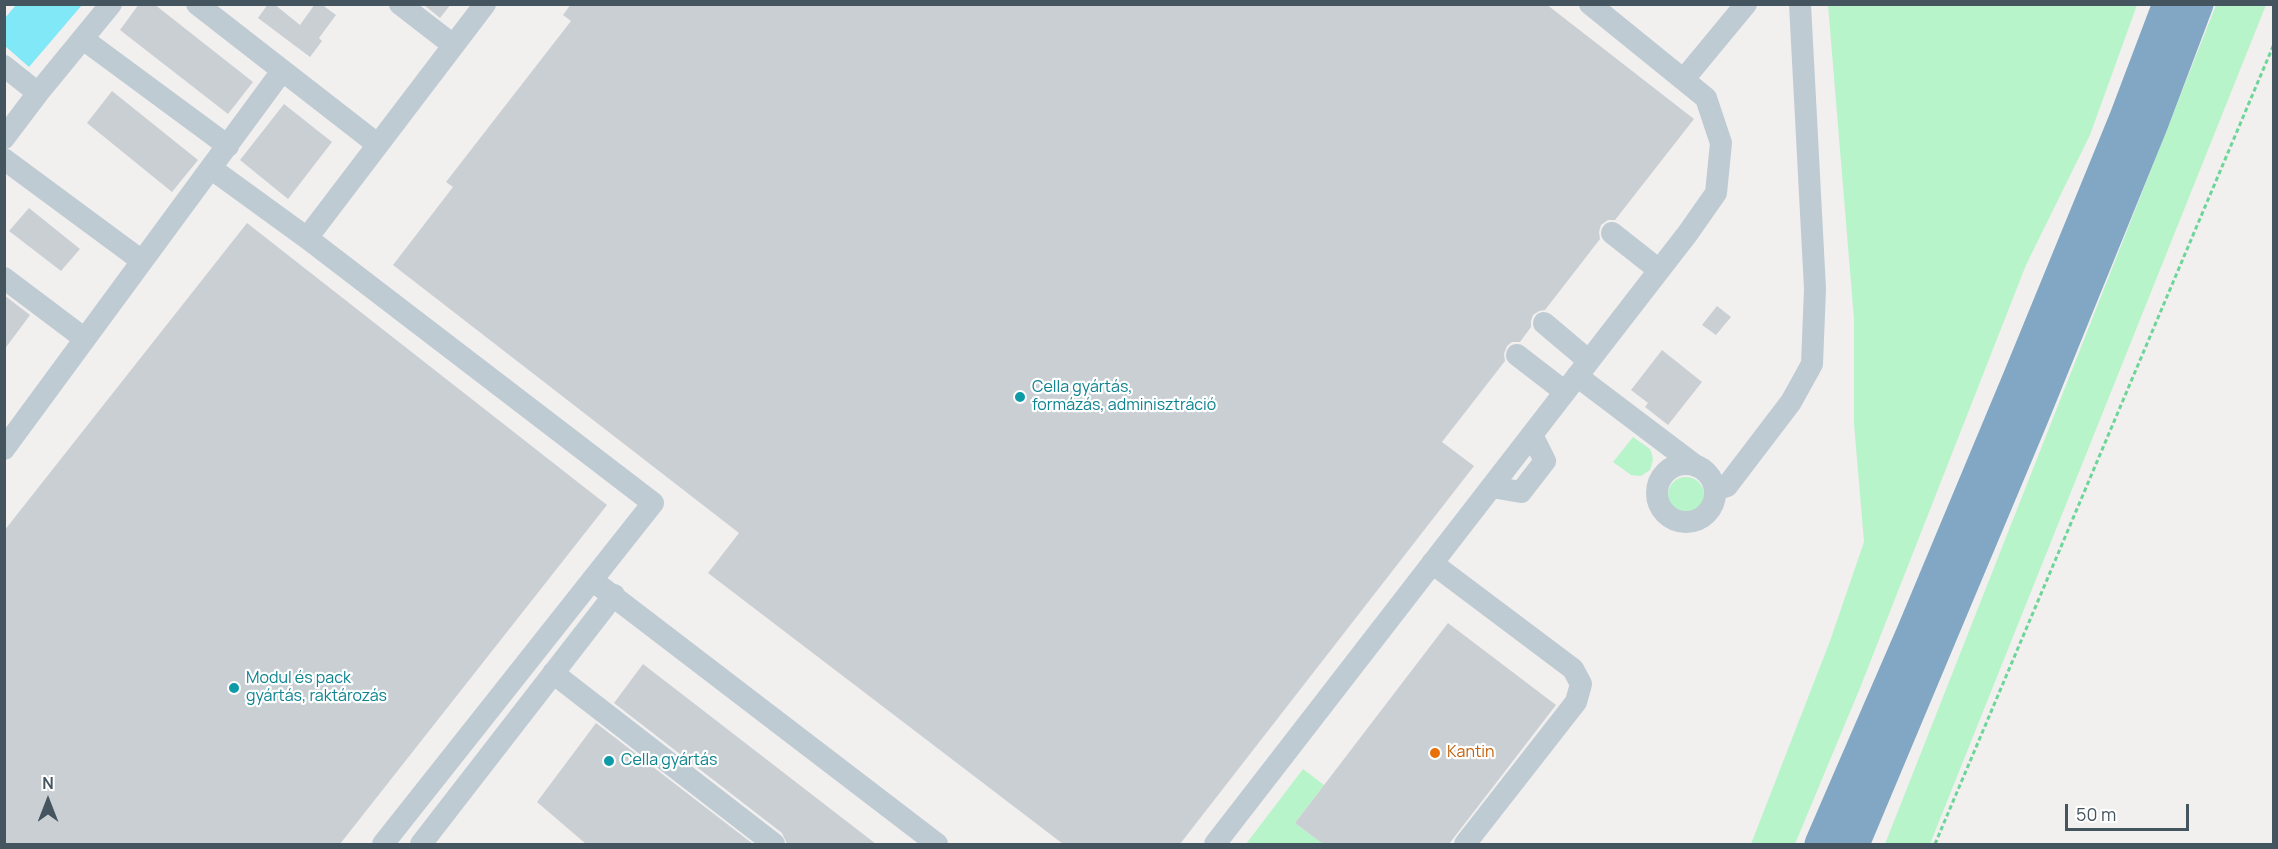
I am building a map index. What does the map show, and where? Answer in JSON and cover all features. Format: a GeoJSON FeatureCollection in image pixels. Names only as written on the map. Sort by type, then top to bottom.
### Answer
{"type":"FeatureCollection","features":[{"type":"Feature","properties":{"kind":"highway"},"geometry":{"type":"LineString","coordinates":[[1821,844],[2020,376],[2125,120],[2169,4]]}},
{"type":"Feature","properties":{"kind":"highway"},"geometry":{"type":"LineString","coordinates":[[1853,844],[2031,420],[2152,123],[2197,4]]}},
{"type":"Feature","properties":{"kind":"street"},"geometry":{"type":"LineString","coordinates":[[4,138],[111,4]]}},
{"type":"Feature","properties":{"kind":"street"},"geometry":{"type":"LineString","coordinates":[[197,4],[377,144]]}},
{"type":"Feature","properties":{"kind":"street"},"geometry":{"type":"LineString","coordinates":[[400,4],[453,45]]}},
{"type":"Feature","properties":{"kind":"street"},"geometry":{"type":"LineString","coordinates":[[307,238],[485,4]]}},
{"type":"Feature","properties":{"kind":"street"},"geometry":{"type":"LineString","coordinates":[[1215,844],[1492,487],[1521,492],[1545,461],[1532,435],[1716,193],[1720,143],[1706,98],[1590,4]]}},
{"type":"Feature","properties":{"kind":"street"},"geometry":{"type":"LineString","coordinates":[[1684,78],[1746,4]]}},
{"type":"Feature","properties":{"kind":"street"},"geometry":{"type":"LineString","coordinates":[[1716,490],[1727,486],[1791,402],[1812,364],[1815,289],[1800,4]]}},
{"type":"Feature","properties":{"kind":"street"},"geometry":{"type":"LineString","coordinates":[[83,39],[228,146]]}},
{"type":"Feature","properties":{"kind":"street"},"geometry":{"type":"LineString","coordinates":[[4,66],[38,93]]}},
{"type":"Feature","properties":{"kind":"street"},"geometry":{"type":"LineString","coordinates":[[4,448],[12,421],[85,339],[282,71]]}},
{"type":"Feature","properties":{"kind":"street"},"geometry":{"type":"LineString","coordinates":[[4,159],[142,261]]}},
{"type":"Feature","properties":{"kind":"street"},"geometry":{"type":"LineString","coordinates":[[212,169],[307,238],[653,503],[383,844]]}},
{"type":"Feature","properties":{"kind":"street"},"geometry":{"type":"LineString","coordinates":[[1612,233],[1659,270]]}},
{"type":"Feature","properties":{"kind":"street"},"geometry":{"type":"LineString","coordinates":[[4,278],[85,339]]}},
{"type":"Feature","properties":{"kind":"street"},"geometry":{"type":"LineString","coordinates":[[1544,323],[1577,376]]}},
{"type":"Feature","properties":{"kind":"street"},"geometry":{"type":"LineString","coordinates":[[1516,356],[1577,376],[1710,475],[1716,490],[1713,506],[1700,519],[1681,522],[1664,513],[1657,495],[1662,477],[1677,465],[1696,466]]}},
{"type":"Feature","properties":{"kind":"street"},"geometry":{"type":"LineString","coordinates":[[1432,563],[1573,669],[1581,684],[1576,702],[1465,844]]}},
{"type":"Feature","properties":{"kind":"street"},"geometry":{"type":"LineString","coordinates":[[592,580],[937,844]]}},
{"type":"Feature","properties":{"kind":"street"},"geometry":{"type":"LineString","coordinates":[[421,844],[614,595]]}},
{"type":"Feature","properties":{"kind":"street"},"geometry":{"type":"LineString","coordinates":[[553,673],[774,844]]}},
{"type":"Feature","properties":{"kind":"path"},"geometry":{"type":"LineString","coordinates":[[1935,844],[2274,44]]}},
{"type":"Feature","properties":{"kind":"green space"},"geometry":{"type":"Polygon","coordinates":[[[1828,5],[2137,5],[2090,135],[2026,265],[1860,688],[1795,844],[1751,844],[1830,641],[1864,542],[1854,424],[1854,319],[1828,5]]]}},
{"type":"Feature","properties":{"kind":"green space"},"geometry":{"type":"Polygon","coordinates":[[[2216,5],[2266,5],[1930,844],[1885,844],[2216,5]]]}},
{"type":"Feature","properties":{"kind":"green space"},"geometry":{"type":"Polygon","coordinates":[[[1633,437],[1650,449],[1652,454],[1650,470],[1641,476],[1631,475],[1613,462],[1633,437]]]}},
{"type":"Feature","properties":{"kind":"green space"},"geometry":{"type":"Polygon","coordinates":[[[1686,477],[1699,482],[1704,495],[1699,508],[1686,513],[1673,508],[1668,495],[1673,482],[1686,477]]]}},
{"type":"Feature","properties":{"kind":"green space"},"geometry":{"type":"Polygon","coordinates":[[[1303,769],[1324,785],[1295,823],[1323,844],[1246,844],[1303,769]]]}},
{"type":"Feature","properties":{"kind":"water"},"geometry":{"type":"Polygon","coordinates":[[[16,5],[82,5],[29,67],[5,46],[5,18],[16,5]]]}},
{"type":"Feature","properties":{"kind":"building"},"geometry":{"type":"Polygon","coordinates":[[[139,4],[154,4],[253,82],[228,114],[120,30],[139,4]]]}},
{"type":"Feature","properties":{"kind":"building"},"geometry":{"type":"Polygon","coordinates":[[[268,4],[274,4],[300,25],[315,4],[321,4],[336,15],[319,38],[322,41],[310,57],[258,18],[268,4]]]}},
{"type":"Feature","properties":{"kind":"building"},"geometry":{"type":"Polygon","coordinates":[[[423,4],[451,4],[440,18],[423,4]]]}},
{"type":"Feature","properties":{"kind":"building","name":"Cella gyártás, formázás, adminisztráció"},"geometry":{"type":"Polygon","coordinates":[[[571,4],[1546,4],[1694,119],[1615,220],[1608,220],[1601,225],[1600,239],[1545,310],[1533,315],[1531,327],[1520,342],[1512,342],[1507,346],[1504,354],[1505,361],[1442,442],[1474,466],[1180,844],[1063,844],[708,573],[739,533],[393,265],[453,187],[446,182],[571,21],[563,15],[571,4]]]}},
{"type":"Feature","properties":{"kind":"building"},"geometry":{"type":"Polygon","coordinates":[[[112,91],[198,160],[172,192],[87,123],[112,91]]]}},
{"type":"Feature","properties":{"kind":"building"},"geometry":{"type":"Polygon","coordinates":[[[284,104],[332,142],[288,199],[240,160],[284,104]]]}},
{"type":"Feature","properties":{"kind":"building"},"geometry":{"type":"Polygon","coordinates":[[[29,208],[80,249],[61,271],[9,231],[29,208]]]}},
{"type":"Feature","properties":{"kind":"building","name":"Modul és pack gyártás, raktározás"},"geometry":{"type":"Polygon","coordinates":[[[247,223],[607,505],[340,844],[4,844],[4,531],[247,223]]]}},
{"type":"Feature","properties":{"kind":"building"},"geometry":{"type":"Polygon","coordinates":[[[4,295],[30,315],[4,350],[4,295]]]}},
{"type":"Feature","properties":{"kind":"building"},"geometry":{"type":"Polygon","coordinates":[[[1717,306],[1731,317],[1716,335],[1702,325],[1717,306]]]}},
{"type":"Feature","properties":{"kind":"building"},"geometry":{"type":"Polygon","coordinates":[[[1662,350],[1702,382],[1668,425],[1645,407],[1648,403],[1631,390],[1662,350]]]}},
{"type":"Feature","properties":{"kind":"building","name":"Kantin"},"geometry":{"type":"Polygon","coordinates":[[[1448,623],[1556,705],[1449,844],[1323,844],[1295,823],[1448,623]]]}},
{"type":"Feature","properties":{"kind":"building"},"geometry":{"type":"Polygon","coordinates":[[[643,664],[876,844],[787,844],[782,833],[614,703],[643,664]]]}},
{"type":"Feature","properties":{"kind":"building","name":"Cella gyártás"},"geometry":{"type":"Polygon","coordinates":[[[596,723],[753,844],[586,844],[537,802],[596,723]]]}},
{"type":"Feature","properties":{"kind":"place","name":"Cella gyártás, formázás, adminisztráció"},"geometry":{"type":"Point","coordinates":[1020,397]}},
{"type":"Feature","properties":{"kind":"place","name":"Modul és pack gyártás, raktározás"},"geometry":{"type":"Point","coordinates":[234,688]}},
{"type":"Feature","properties":{"kind":"place","name":"Kantin"},"geometry":{"type":"Point","coordinates":[1435,753]}},
{"type":"Feature","properties":{"kind":"place","name":"Cella gyártás"},"geometry":{"type":"Point","coordinates":[609,761]}}]}
